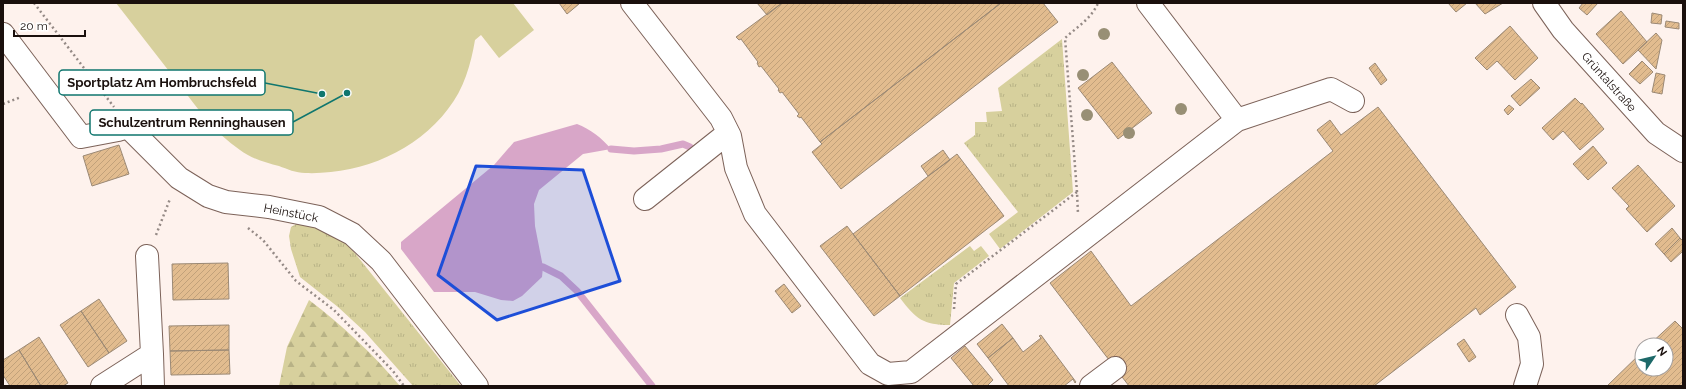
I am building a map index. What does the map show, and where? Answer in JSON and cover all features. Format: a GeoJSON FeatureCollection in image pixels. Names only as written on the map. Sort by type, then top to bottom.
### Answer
{"type":"FeatureCollection","features":[{"type":"Feature","properties":{"kind":"street"},"geometry":{"type":"LineString","coordinates":[[632,3],[721,118],[728,133],[736,168],[755,214],[870,364],[891,380],[911,372],[1237,120],[1331,89],[1353,101]]}},
{"type":"Feature","properties":{"kind":"street"},"geometry":{"type":"LineString","coordinates":[[1148,3],[1237,120]]}},
{"type":"Feature","properties":{"kind":"street","name":"Grüntalstraße"},"geometry":{"type":"LineString","coordinates":[[1544,3],[1563,30],[1656,133],[1683,151]]}},
{"type":"Feature","properties":{"kind":"street"},"geometry":{"type":"LineString","coordinates":[[3,34],[81,137],[128,127]]}},
{"type":"Feature","properties":{"kind":"street","name":"Heinstück"},"geometry":{"type":"LineString","coordinates":[[128,127],[179,178],[208,196],[226,202],[269,207],[319,217],[352,234],[381,261],[477,386]]}},
{"type":"Feature","properties":{"kind":"street"},"geometry":{"type":"LineString","coordinates":[[645,199],[728,133]]}},
{"type":"Feature","properties":{"kind":"street"},"geometry":{"type":"LineString","coordinates":[[147,256],[154,386]]}},
{"type":"Feature","properties":{"kind":"street"},"geometry":{"type":"LineString","coordinates":[[1517,315],[1529,338],[1532,364],[1524,386]]}},
{"type":"Feature","properties":{"kind":"street"},"geometry":{"type":"LineString","coordinates":[[102,386],[152,354]]}},
{"type":"Feature","properties":{"kind":"street"},"geometry":{"type":"LineString","coordinates":[[1091,386],[1115,368]]}},
{"type":"Feature","properties":{"kind":"path"},"geometry":{"type":"LineString","coordinates":[[34,3],[128,127]]}},
{"type":"Feature","properties":{"kind":"path"},"geometry":{"type":"LineString","coordinates":[[1088,235],[1079,224],[1065,38],[1088,18],[1095,10],[1098,3]]}},
{"type":"Feature","properties":{"kind":"path"},"geometry":{"type":"LineString","coordinates":[[147,256],[179,178]]}},
{"type":"Feature","properties":{"kind":"path"},"geometry":{"type":"LineString","coordinates":[[960,333],[952,322],[956,284],[1077,192]]}},
{"type":"Feature","properties":{"kind":"path"},"geometry":{"type":"LineString","coordinates":[[247,227],[263,240],[296,281],[334,310],[393,371],[404,386]]}},
{"type":"Feature","properties":{"kind":"highlighted area"},"geometry":{"type":"Polygon","coordinates":[[[476,166],[583,170],[620,281],[497,320],[438,275],[476,166]]]}},
{"type":"Feature","properties":{"kind":"green space"},"geometry":{"type":"Polygon","coordinates":[[[116,3],[513,3],[534,30],[499,58],[481,35],[475,40],[463,85],[454,101],[435,124],[419,138],[402,149],[365,165],[345,170],[325,173],[302,173],[253,158],[222,136],[200,111],[116,3]]]}},
{"type":"Feature","properties":{"kind":"green space"},"geometry":{"type":"Polygon","coordinates":[[[1062,39],[1073,192],[1000,249],[989,234],[1018,212],[964,143],[975,135],[975,122],[987,122],[986,112],[1002,111],[998,88],[1062,39]]]}},
{"type":"Feature","properties":{"kind":"green space"},"geometry":{"type":"Polygon","coordinates":[[[298,223],[316,224],[339,238],[354,252],[461,386],[413,386],[365,332],[338,307],[300,277],[291,249],[289,236],[291,227],[298,223]]]}},
{"type":"Feature","properties":{"kind":"green space"},"geometry":{"type":"Polygon","coordinates":[[[970,246],[974,251],[981,246],[989,256],[954,283],[950,325],[933,324],[916,316],[900,298],[970,246]]]}},
{"type":"Feature","properties":{"kind":"green space"},"geometry":{"type":"Polygon","coordinates":[[[309,300],[357,340],[400,386],[279,386],[287,347],[309,300]]]}},
{"type":"Feature","properties":{"kind":"shaded area"},"geometry":{"type":"Polygon","coordinates":[[[577,124],[596,134],[611,149],[583,154],[539,190],[534,204],[535,226],[543,267],[542,277],[522,296],[513,301],[501,300],[475,292],[434,292],[401,249],[401,242],[494,165],[514,142],[577,124]]]}},
{"type":"Feature","properties":{"kind":"building"},"geometry":{"type":"Polygon","coordinates":[[[559,3],[578,3],[579,4],[567,14],[559,3]]]}},
{"type":"Feature","properties":{"kind":"building"},"geometry":{"type":"Polygon","coordinates":[[[757,3],[782,3],[767,15],[757,3]]]}},
{"type":"Feature","properties":{"kind":"building"},"geometry":{"type":"Polygon","coordinates":[[[782,3],[1001,3],[820,142],[801,117],[800,118],[797,116],[799,114],[782,92],[780,93],[778,90],[779,89],[761,66],[759,67],[758,62],[741,39],[739,40],[736,37],[782,3]]]}},
{"type":"Feature","properties":{"kind":"building"},"geometry":{"type":"Polygon","coordinates":[[[1001,3],[1043,3],[1058,22],[841,189],[812,152],[822,144],[820,142],[1001,3]]]}},
{"type":"Feature","properties":{"kind":"building"},"geometry":{"type":"Polygon","coordinates":[[[1448,3],[1467,3],[1456,12],[1448,3]]]}},
{"type":"Feature","properties":{"kind":"building"},"geometry":{"type":"Polygon","coordinates":[[[1475,3],[1503,3],[1485,14],[1475,3]]]}},
{"type":"Feature","properties":{"kind":"building"},"geometry":{"type":"Polygon","coordinates":[[[1583,3],[1598,3],[1587,15],[1579,8],[1583,3]]]}},
{"type":"Feature","properties":{"kind":"building"},"geometry":{"type":"Polygon","coordinates":[[[1621,11],[1647,42],[1623,64],[1596,34],[1621,11]]]}},
{"type":"Feature","properties":{"kind":"building"},"geometry":{"type":"Polygon","coordinates":[[[1652,13],[1662,15],[1661,24],[1651,23],[1652,13]]]}},
{"type":"Feature","properties":{"kind":"building"},"geometry":{"type":"Polygon","coordinates":[[[1666,21],[1679,23],[1679,29],[1665,27],[1666,21]]]}},
{"type":"Feature","properties":{"kind":"building"},"geometry":{"type":"Polygon","coordinates":[[[1510,26],[1538,58],[1515,80],[1497,61],[1487,70],[1475,58],[1510,26]]]}},
{"type":"Feature","properties":{"kind":"building"},"geometry":{"type":"Polygon","coordinates":[[[1656,33],[1662,40],[1656,69],[1638,50],[1656,33]]]}},
{"type":"Feature","properties":{"kind":"building"},"geometry":{"type":"Polygon","coordinates":[[[1642,61],[1653,72],[1640,84],[1629,74],[1642,61]]]}},
{"type":"Feature","properties":{"kind":"building"},"geometry":{"type":"Polygon","coordinates":[[[1112,62],[1152,113],[1118,139],[1078,88],[1112,62]]]}},
{"type":"Feature","properties":{"kind":"building"},"geometry":{"type":"Polygon","coordinates":[[[1375,63],[1387,80],[1381,85],[1369,68],[1375,63]]]}},
{"type":"Feature","properties":{"kind":"building"},"geometry":{"type":"Polygon","coordinates":[[[1656,73],[1665,75],[1662,94],[1652,92],[1656,73]]]}},
{"type":"Feature","properties":{"kind":"building"},"geometry":{"type":"Polygon","coordinates":[[[1531,79],[1540,88],[1520,106],[1511,96],[1531,79]]]}},
{"type":"Feature","properties":{"kind":"building"},"geometry":{"type":"Polygon","coordinates":[[[1575,98],[1581,104],[1582,103],[1604,129],[1580,150],[1563,131],[1553,140],[1542,128],[1575,98]]]}},
{"type":"Feature","properties":{"kind":"building"},"geometry":{"type":"Polygon","coordinates":[[[1509,105],[1514,109],[1508,115],[1504,110],[1509,105]]]}},
{"type":"Feature","properties":{"kind":"building"},"geometry":{"type":"Polygon","coordinates":[[[1378,107],[1516,287],[1480,315],[1476,308],[1374,386],[1129,386],[1050,283],[1091,251],[1131,306],[1333,151],[1317,130],[1330,120],[1341,135],[1378,107]]]}},
{"type":"Feature","properties":{"kind":"building"},"geometry":{"type":"Polygon","coordinates":[[[119,145],[129,174],[92,186],[83,156],[119,145]]]}},
{"type":"Feature","properties":{"kind":"building"},"geometry":{"type":"Polygon","coordinates":[[[1593,146],[1607,163],[1588,180],[1573,164],[1593,146]]]}},
{"type":"Feature","properties":{"kind":"building"},"geometry":{"type":"Polygon","coordinates":[[[943,150],[950,160],[928,176],[921,166],[943,150]]]}},
{"type":"Feature","properties":{"kind":"building"},"geometry":{"type":"Polygon","coordinates":[[[957,154],[1004,216],[900,296],[853,234],[957,154]]]}},
{"type":"Feature","properties":{"kind":"building"},"geometry":{"type":"Polygon","coordinates":[[[1638,165],[1675,206],[1647,232],[1626,209],[1629,206],[1612,188],[1638,165]]]}},
{"type":"Feature","properties":{"kind":"building"},"geometry":{"type":"Polygon","coordinates":[[[847,226],[900,296],[874,316],[820,246],[847,226]]]}},
{"type":"Feature","properties":{"kind":"building"},"geometry":{"type":"Polygon","coordinates":[[[1672,228],[1680,238],[1664,254],[1655,244],[1672,228]]]}},
{"type":"Feature","properties":{"kind":"building"},"geometry":{"type":"Polygon","coordinates":[[[1680,238],[1683,241],[1683,251],[1671,262],[1664,254],[1680,238]]]}},
{"type":"Feature","properties":{"kind":"building"},"geometry":{"type":"Polygon","coordinates":[[[228,263],[229,299],[173,300],[172,264],[228,263]]]}},
{"type":"Feature","properties":{"kind":"building"},"geometry":{"type":"Polygon","coordinates":[[[784,284],[801,306],[792,313],[775,291],[784,284]]]}},
{"type":"Feature","properties":{"kind":"building"},"geometry":{"type":"Polygon","coordinates":[[[99,299],[127,341],[109,353],[81,311],[99,299]]]}},
{"type":"Feature","properties":{"kind":"building"},"geometry":{"type":"Polygon","coordinates":[[[81,311],[109,353],[88,367],[60,325],[81,311]]]}},
{"type":"Feature","properties":{"kind":"building"},"geometry":{"type":"Polygon","coordinates":[[[1675,321],[1683,329],[1683,386],[1607,386],[1634,360],[1634,377],[1674,377],[1674,337],[1658,337],[1675,321]]]}},
{"type":"Feature","properties":{"kind":"building"},"geometry":{"type":"Polygon","coordinates":[[[1002,324],[1013,338],[988,358],[977,344],[1002,324]]]}},
{"type":"Feature","properties":{"kind":"building"},"geometry":{"type":"Polygon","coordinates":[[[229,325],[229,350],[170,351],[169,326],[229,325]]]}},
{"type":"Feature","properties":{"kind":"building"},"geometry":{"type":"Polygon","coordinates":[[[1041,335],[1076,382],[1075,383],[1073,379],[1064,386],[1009,386],[988,358],[1013,338],[1023,352],[1041,338],[1039,336],[1041,335]]]}},
{"type":"Feature","properties":{"kind":"building"},"geometry":{"type":"Polygon","coordinates":[[[39,337],[68,383],[63,386],[41,386],[19,350],[39,337]]]}},
{"type":"Feature","properties":{"kind":"building"},"geometry":{"type":"Polygon","coordinates":[[[1464,339],[1476,357],[1469,362],[1457,344],[1464,339]]]}},
{"type":"Feature","properties":{"kind":"building"},"geometry":{"type":"Polygon","coordinates":[[[965,346],[993,380],[987,386],[974,386],[951,358],[965,346]]]}},
{"type":"Feature","properties":{"kind":"building"},"geometry":{"type":"Polygon","coordinates":[[[19,350],[41,386],[10,386],[3,375],[3,360],[19,350]]]}},
{"type":"Feature","properties":{"kind":"building"},"geometry":{"type":"Polygon","coordinates":[[[229,350],[230,374],[171,375],[170,351],[229,350]]]}},
{"type":"Feature","properties":{"kind":"waterway"},"geometry":{"type":"LineString","coordinates":[[611,149],[634,151],[661,149],[683,144],[690,147]]}},
{"type":"Feature","properties":{"kind":"waterway"},"geometry":{"type":"LineString","coordinates":[[543,267],[561,276],[577,291],[652,386]]}},
{"type":"Feature","properties":{"kind":"place","name":"Schulzentrum Renninghausen"},"geometry":{"type":"Point","coordinates":[347,93]}},
{"type":"Feature","properties":{"kind":"place","name":"Sportplatz Am Hombruchsfeld"},"geometry":{"type":"Point","coordinates":[322,94]}}]}
